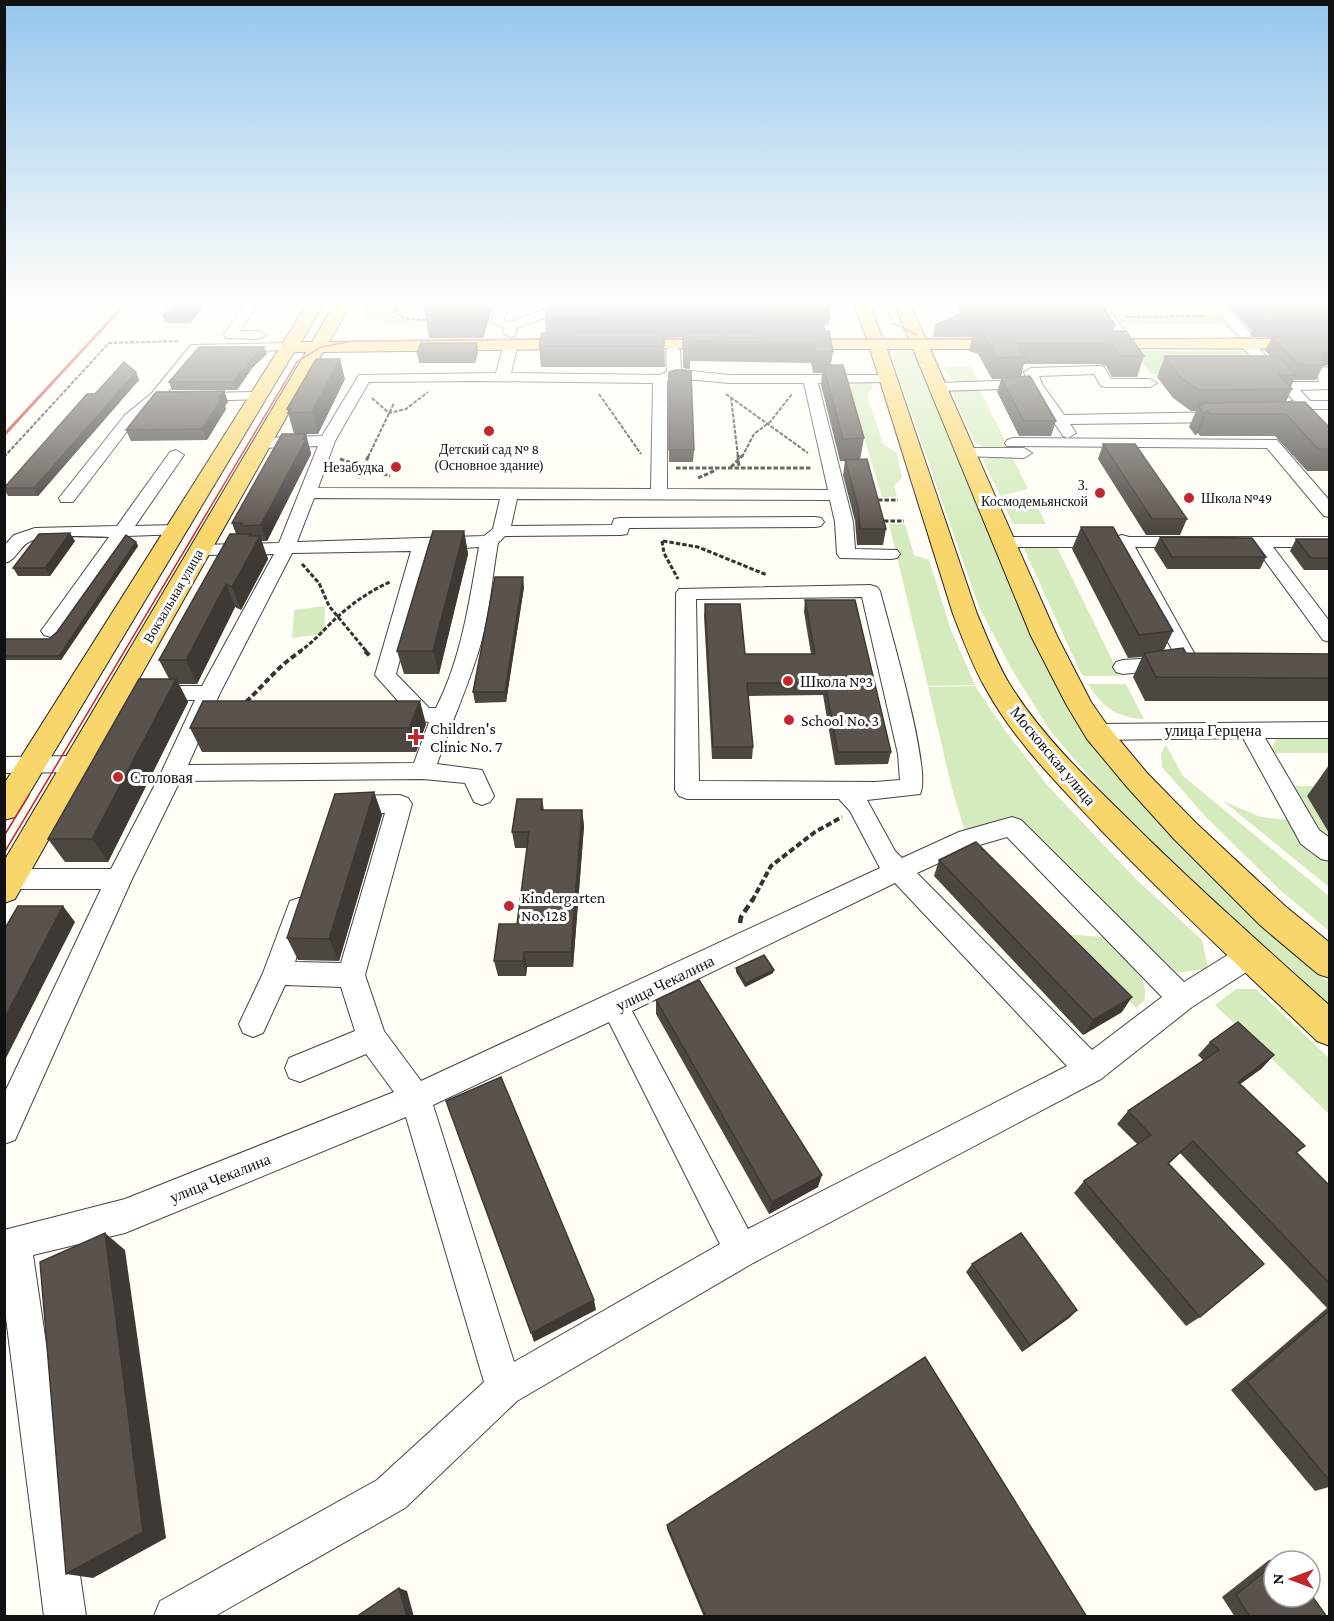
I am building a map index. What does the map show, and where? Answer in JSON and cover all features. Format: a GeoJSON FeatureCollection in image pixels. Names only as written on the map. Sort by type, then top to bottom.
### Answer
{"type":"FeatureCollection","features":[{"type":"Feature","properties":{"kind":"main road","name":"Вокзальная улица"},"geometry":{"type":"LineString","coordinates":[[4,808],[269,379]]}},
{"type":"Feature","properties":{"kind":"main road","name":"Вокзальная улица"},"geometry":{"type":"LineString","coordinates":[[8,884],[299,379]]}},
{"type":"Feature","properties":{"kind":"main road","name":"Московская улица"},"geometry":{"type":"LineString","coordinates":[[888,379],[964,614],[999,689],[1024,726],[1066,776],[1110,822],[1329,1030]]}},
{"type":"Feature","properties":{"kind":"main road"},"geometry":{"type":"LineString","coordinates":[[935,379],[1044,636],[1079,704],[1097,732],[1137,780],[1185,831],[1273,916],[1329,964]]}},
{"type":"Feature","properties":{"kind":"street"},"geometry":{"type":"LineString","coordinates":[[67,498],[130,418],[156,397],[171,379]]}},
{"type":"Feature","properties":{"kind":"street"},"geometry":{"type":"LineString","coordinates":[[4,1129],[119,879],[173,773],[209,693],[283,553],[325,449],[364,379]]}},
{"type":"Feature","properties":{"kind":"street"},"geometry":{"type":"LineString","coordinates":[[525,379],[581,379]]}},
{"type":"Feature","properties":{"kind":"street"},"geometry":{"type":"LineString","coordinates":[[659,495],[667,379]]}},
{"type":"Feature","properties":{"kind":"street"},"geometry":{"type":"LineString","coordinates":[[686,379],[724,384],[876,379]]}},
{"type":"Feature","properties":{"kind":"street"},"geometry":{"type":"LineString","coordinates":[[1033,379],[1074,443]]}},
{"type":"Feature","properties":{"kind":"street"},"geometry":{"type":"LineString","coordinates":[[1104,379],[1107,383],[1150,383],[1209,442]]}},
{"type":"Feature","properties":{"kind":"street"},"geometry":{"type":"LineString","coordinates":[[1150,379],[1152,381],[1150,383]]}},
{"type":"Feature","properties":{"kind":"street"},"geometry":{"type":"LineString","coordinates":[[1281,379],[1288,386],[1297,410]]}},
{"type":"Feature","properties":{"kind":"street"},"geometry":{"type":"LineString","coordinates":[[811,382],[844,522],[846,554],[891,554]]}},
{"type":"Feature","properties":{"kind":"street"},"geometry":{"type":"LineString","coordinates":[[939,387],[1035,384]]}},
{"type":"Feature","properties":{"kind":"street"},"geometry":{"type":"LineString","coordinates":[[1288,386],[1327,388]]}},
{"type":"Feature","properties":{"kind":"street"},"geometry":{"type":"LineString","coordinates":[[156,397],[259,396]]}},
{"type":"Feature","properties":{"kind":"street"},"geometry":{"type":"LineString","coordinates":[[1167,400],[1193,403]]}},
{"type":"Feature","properties":{"kind":"street"},"geometry":{"type":"LineString","coordinates":[[1278,417],[1297,410],[1329,405]]}},
{"type":"Feature","properties":{"kind":"street"},"geometry":{"type":"LineString","coordinates":[[1060,420],[1244,417]]}},
{"type":"Feature","properties":{"kind":"street"},"geometry":{"type":"LineString","coordinates":[[261,443],[325,449]]}},
{"type":"Feature","properties":{"kind":"street"},"geometry":{"type":"LineString","coordinates":[[967,453],[1074,443],[1271,443],[1329,512]]}},
{"type":"Feature","properties":{"kind":"street"},"geometry":{"type":"LineString","coordinates":[[51,631],[176,455]]}},
{"type":"Feature","properties":{"kind":"street"},"geometry":{"type":"LineString","coordinates":[[831,468],[851,468]]}},
{"type":"Feature","properties":{"kind":"street"},"geometry":{"type":"LineString","coordinates":[[1309,488],[1329,488]]}},
{"type":"Feature","properties":{"kind":"street"},"geometry":{"type":"LineString","coordinates":[[308,493],[838,495]]}},
{"type":"Feature","properties":{"kind":"street"},"geometry":{"type":"LineString","coordinates":[[423,771],[443,715],[457,687],[472,640],[495,536],[509,495]]}},
{"type":"Feature","properties":{"kind":"street"},"geometry":{"type":"LineString","coordinates":[[621,495],[621,530]]}},
{"type":"Feature","properties":{"kind":"street"},"geometry":{"type":"LineString","coordinates":[[200,550],[283,553],[422,545],[495,536],[815,522]]}},
{"type":"Feature","properties":{"kind":"street"},"geometry":{"type":"LineString","coordinates":[[4,558],[27,535],[176,530]]}},
{"type":"Feature","properties":{"kind":"street"},"geometry":{"type":"LineString","coordinates":[[1005,542],[1122,540],[1329,542]]}},
{"type":"Feature","properties":{"kind":"street"},"geometry":{"type":"LineString","coordinates":[[1122,540],[1188,660]]}},
{"type":"Feature","properties":{"kind":"street"},"geometry":{"type":"LineString","coordinates":[[1260,542],[1329,636]]}},
{"type":"Feature","properties":{"kind":"street"},"geometry":{"type":"LineString","coordinates":[[422,545],[385,675],[423,715],[443,715]]}},
{"type":"Feature","properties":{"kind":"street"},"geometry":{"type":"LineString","coordinates":[[870,591],[909,754],[912,788],[852,799],[687,790],[686,593],[870,591]]}},
{"type":"Feature","properties":{"kind":"street"},"geometry":{"type":"LineString","coordinates":[[1122,668],[1188,660],[1212,661]]}},
{"type":"Feature","properties":{"kind":"street"},"geometry":{"type":"LineString","coordinates":[[117,693],[209,693]]}},
{"type":"Feature","properties":{"kind":"street"},"geometry":{"type":"LineString","coordinates":[[1248,730],[1310,837],[1329,852]]}},
{"type":"Feature","properties":{"kind":"street","name":"улица Герцена"},"geometry":{"type":"LineString","coordinates":[[1097,732],[1329,730]]}},
{"type":"Feature","properties":{"kind":"street"},"geometry":{"type":"LineString","coordinates":[[4,765],[77,764]]}},
{"type":"Feature","properties":{"kind":"street"},"geometry":{"type":"LineString","coordinates":[[173,773],[423,771],[474,776],[482,796]]}},
{"type":"Feature","properties":{"kind":"street"},"geometry":{"type":"LineString","coordinates":[[852,799],[886,858],[1090,1069]]}},
{"type":"Feature","properties":{"kind":"street"},"geometry":{"type":"LineString","coordinates":[[329,817],[333,806],[400,804],[351,975],[372,1038],[416,1098],[504,1388]]}},
{"type":"Feature","properties":{"kind":"street","name":"улица Чекалина"},"geometry":{"type":"LineString","coordinates":[[9,1241],[125,1216],[416,1098],[899,870],[968,839],[1012,826],[1182,998]]}},
{"type":"Feature","properties":{"kind":"street"},"geometry":{"type":"LineString","coordinates":[[8,884],[119,879]]}},
{"type":"Feature","properties":{"kind":"street"},"geometry":{"type":"LineString","coordinates":[[253,1024],[277,973],[307,884]]}},
{"type":"Feature","properties":{"kind":"street"},"geometry":{"type":"LineString","coordinates":[[175,1617],[391,1494],[504,1388],[741,1251],[1090,1069],[1182,998],[1249,956]]}},
{"type":"Feature","properties":{"kind":"street"},"geometry":{"type":"LineString","coordinates":[[277,973],[351,975]]}},
{"type":"Feature","properties":{"kind":"street"},"geometry":{"type":"LineString","coordinates":[[615,1006],[741,1251]]}},
{"type":"Feature","properties":{"kind":"street"},"geometry":{"type":"LineString","coordinates":[[300,1068],[372,1038]]}},
{"type":"Feature","properties":{"kind":"street"},"geometry":{"type":"LineString","coordinates":[[9,1241],[65,1617]]}},
{"type":"Feature","properties":{"kind":"path"},"geometry":{"type":"LineString","coordinates":[[4,457],[76,379]]}},
{"type":"Feature","properties":{"kind":"path"},"geometry":{"type":"LineString","coordinates":[[389,413],[406,409],[428,392],[431,388],[429,379]]}},
{"type":"Feature","properties":{"kind":"path"},"geometry":{"type":"LineString","coordinates":[[570,379],[597,392],[615,414],[634,447],[650,464],[659,469],[831,468]]}},
{"type":"Feature","properties":{"kind":"path"},"geometry":{"type":"LineString","coordinates":[[730,468],[738,462],[754,434],[768,424],[786,399],[811,382]]}},
{"type":"Feature","properties":{"kind":"path"},"geometry":{"type":"LineString","coordinates":[[724,384],[731,397],[739,468]]}},
{"type":"Feature","properties":{"kind":"path"},"geometry":{"type":"LineString","coordinates":[[724,384],[731,397],[831,468]]}},
{"type":"Feature","properties":{"kind":"path"},"geometry":{"type":"LineString","coordinates":[[353,492],[362,467],[394,403]]}},
{"type":"Feature","properties":{"kind":"path"},"geometry":{"type":"LineString","coordinates":[[325,449],[340,459],[406,482],[415,492]]}},
{"type":"Feature","properties":{"kind":"path"},"geometry":{"type":"LineString","coordinates":[[878,500],[898,500]]}},
{"type":"Feature","properties":{"kind":"path"},"geometry":{"type":"LineString","coordinates":[[884,521],[904,520]]}},
{"type":"Feature","properties":{"kind":"path"},"geometry":{"type":"LineString","coordinates":[[652,540],[698,547],[779,579],[801,592]]}},
{"type":"Feature","properties":{"kind":"path"},"geometry":{"type":"LineString","coordinates":[[663,541],[664,553],[686,593]]}},
{"type":"Feature","properties":{"kind":"path"},"geometry":{"type":"LineString","coordinates":[[283,553],[301,563],[311,573],[338,618],[355,640],[386,671]]}},
{"type":"Feature","properties":{"kind":"path"},"geometry":{"type":"LineString","coordinates":[[245,704],[268,682],[275,670],[316,641],[338,618],[376,588],[408,574],[416,566]]}},
{"type":"Feature","properties":{"kind":"path"},"geometry":{"type":"LineString","coordinates":[[739,930],[741,918],[771,866],[815,832],[852,799]]}},
{"type":"Feature","properties":{"kind":"green space"},"geometry":{"type":"Polygon","coordinates":[[[899,379],[926,379],[1033,638],[1272,932],[1329,983],[1329,1008],[1260,946],[1113,805],[1049,729],[1010,666],[979,607],[899,379]]]}},
{"type":"Feature","properties":{"kind":"green space"},"geometry":{"type":"Polygon","coordinates":[[[951,379],[977,379],[980,384],[962,383],[951,379]]]}},
{"type":"Feature","properties":{"kind":"green space"},"geometry":{"type":"Polygon","coordinates":[[[868,382],[874,385],[867,395],[883,444],[897,453],[902,478],[894,486],[897,497],[882,497],[849,388],[868,382]]]}},
{"type":"Feature","properties":{"kind":"green space"},"geometry":{"type":"Polygon","coordinates":[[[979,388],[1010,451],[987,449],[975,442],[952,393],[960,389],[979,388]]]}},
{"type":"Feature","properties":{"kind":"green space"},"geometry":{"type":"Polygon","coordinates":[[[996,456],[1012,456],[1028,489],[1000,496],[983,460],[996,456]]]}},
{"type":"Feature","properties":{"kind":"green space"},"geometry":{"type":"Polygon","coordinates":[[[1032,496],[1046,524],[1013,524],[1003,503],[1032,496]]]}},
{"type":"Feature","properties":{"kind":"green space"},"geometry":{"type":"Polygon","coordinates":[[[889,524],[905,524],[914,555],[929,560],[951,630],[975,685],[928,686],[889,524]]]}},
{"type":"Feature","properties":{"kind":"green space"},"geometry":{"type":"Polygon","coordinates":[[[1056,545],[1120,676],[1083,676],[1079,669],[1024,549],[1027,546],[1056,545]]]}},
{"type":"Feature","properties":{"kind":"green space"},"geometry":{"type":"Polygon","coordinates":[[[325,606],[324,634],[292,638],[294,610],[325,606]]]}},
{"type":"Feature","properties":{"kind":"green space"},"geometry":{"type":"Polygon","coordinates":[[[1088,684],[1126,684],[1144,719],[1118,714],[1111,710],[1088,684]]]}},
{"type":"Feature","properties":{"kind":"green space"},"geometry":{"type":"Polygon","coordinates":[[[975,686],[1004,729],[1048,786],[1136,879],[1202,940],[1208,968],[1178,973],[1010,816],[965,832],[952,789],[928,687],[975,686]]]}},
{"type":"Feature","properties":{"kind":"green space"},"geometry":{"type":"Polygon","coordinates":[[[1277,737],[1329,737],[1329,753],[1273,753],[1272,748],[1277,737]]]}},
{"type":"Feature","properties":{"kind":"green space"},"geometry":{"type":"Polygon","coordinates":[[[1166,745],[1183,776],[1329,896],[1329,931],[1281,891],[1203,814],[1162,767],[1161,753],[1166,745]]]}},
{"type":"Feature","properties":{"kind":"green space"},"geometry":{"type":"Polygon","coordinates":[[[1289,786],[1329,786],[1329,846],[1289,786]]]}},
{"type":"Feature","properties":{"kind":"green space"},"geometry":{"type":"Polygon","coordinates":[[[1223,801],[1261,817],[1294,821],[1329,857],[1329,887],[1223,801]]]}},
{"type":"Feature","properties":{"kind":"green space"},"geometry":{"type":"Polygon","coordinates":[[[1063,934],[1104,937],[1139,974],[1145,991],[1144,1001],[1136,1008],[1063,934]]]}},
{"type":"Feature","properties":{"kind":"green space"},"geometry":{"type":"Polygon","coordinates":[[[1236,989],[1256,989],[1329,1058],[1329,1114],[1215,1005],[1236,989]]]}},
{"type":"Feature","properties":{"kind":"building"},"geometry":{"type":"Polygon","coordinates":[[[109,379],[130,379],[34,488],[4,488],[87,394],[95,394],[109,379]]]}},
{"type":"Feature","properties":{"kind":"building"},"geometry":{"type":"Polygon","coordinates":[[[172,379],[237,379],[234,382],[169,382],[172,379]]]}},
{"type":"Feature","properties":{"kind":"building"},"geometry":{"type":"Polygon","coordinates":[[[305,379],[330,379],[312,412],[288,413],[291,409],[287,409],[305,379]]]}},
{"type":"Feature","properties":{"kind":"building"},"geometry":{"type":"Polygon","coordinates":[[[669,379],[691,379],[694,450],[669,450],[669,379]]]}},
{"type":"Feature","properties":{"kind":"building"},"geometry":{"type":"Polygon","coordinates":[[[827,379],[847,379],[864,438],[843,439],[827,379]]]}},
{"type":"Feature","properties":{"kind":"building"},"geometry":{"type":"Polygon","coordinates":[[[1001,379],[1032,379],[1056,421],[1024,421],[1001,379]]]}},
{"type":"Feature","properties":{"kind":"building"},"geometry":{"type":"Polygon","coordinates":[[[1182,379],[1282,379],[1292,389],[1199,390],[1182,379]]]}},
{"type":"Feature","properties":{"kind":"building"},"geometry":{"type":"Polygon","coordinates":[[[224,391],[202,429],[126,430],[156,392],[224,391]]]}},
{"type":"Feature","properties":{"kind":"building"},"geometry":{"type":"Polygon","coordinates":[[[1305,402],[1329,427],[1329,449],[1318,449],[1286,414],[1210,414],[1207,411],[1204,414],[1198,406],[1205,403],[1305,402]]]}},
{"type":"Feature","properties":{"kind":"building"},"geometry":{"type":"Polygon","coordinates":[[[282,434],[306,434],[303,439],[306,439],[261,525],[241,526],[242,523],[232,523],[282,434]]]}},
{"type":"Feature","properties":{"kind":"building"},"geometry":{"type":"Polygon","coordinates":[[[1103,444],[1135,444],[1187,519],[1152,519],[1103,444]]]}},
{"type":"Feature","properties":{"kind":"building"},"geometry":{"type":"Polygon","coordinates":[[[867,459],[886,529],[860,529],[858,506],[845,460],[867,459]]]}},
{"type":"Feature","properties":{"kind":"building"},"geometry":{"type":"Polygon","coordinates":[[[1081,527],[1113,527],[1173,631],[1139,635],[1081,527]]]}},
{"type":"Feature","properties":{"kind":"building"},"geometry":{"type":"Polygon","coordinates":[[[433,531],[464,531],[433,651],[397,651],[433,531]]]}},
{"type":"Feature","properties":{"kind":"building"},"geometry":{"type":"Polygon","coordinates":[[[70,533],[45,568],[13,568],[39,534],[70,533]]]}},
{"type":"Feature","properties":{"kind":"building"},"geometry":{"type":"Polygon","coordinates":[[[230,534],[260,536],[232,587],[226,584],[186,660],[159,660],[230,534]]]}},
{"type":"Feature","properties":{"kind":"building"},"geometry":{"type":"Polygon","coordinates":[[[126,535],[136,542],[59,656],[4,656],[5,639],[49,639],[57,632],[126,535]]]}},
{"type":"Feature","properties":{"kind":"building"},"geometry":{"type":"Polygon","coordinates":[[[1160,537],[1252,538],[1266,557],[1172,557],[1160,537]]]}},
{"type":"Feature","properties":{"kind":"building"},"geometry":{"type":"Polygon","coordinates":[[[1296,539],[1329,539],[1329,558],[1311,558],[1296,539]]]}},
{"type":"Feature","properties":{"kind":"building"},"geometry":{"type":"Polygon","coordinates":[[[495,577],[523,577],[505,692],[473,692],[495,577]]]}},
{"type":"Feature","properties":{"kind":"building","name":"Школа №3"},"geometry":{"type":"Polygon","coordinates":[[[805,600],[855,600],[891,752],[838,752],[825,683],[747,683],[753,747],[713,747],[705,604],[740,604],[745,654],[815,654],[805,600]]]}},
{"type":"Feature","properties":{"kind":"building"},"geometry":{"type":"Polygon","coordinates":[[[1183,648],[1186,653],[1329,654],[1329,678],[1156,677],[1144,653],[1183,648]]]}},
{"type":"Feature","properties":{"kind":"building"},"geometry":{"type":"Polygon","coordinates":[[[139,679],[176,679],[92,839],[48,839],[139,679]]]}},
{"type":"Feature","properties":{"kind":"building"},"geometry":{"type":"Polygon","coordinates":[[[203,701],[420,701],[409,728],[190,728],[203,701]]]}},
{"type":"Feature","properties":{"kind":"building"},"geometry":{"type":"Polygon","coordinates":[[[374,792],[329,939],[287,938],[335,794],[374,792]]]}},
{"type":"Feature","properties":{"kind":"building"},"geometry":{"type":"Polygon","coordinates":[[[517,799],[542,799],[541,810],[582,810],[571,952],[524,952],[523,961],[494,961],[499,924],[517,924],[529,832],[512,832],[517,799]]]}},
{"type":"Feature","properties":{"kind":"building"},"geometry":{"type":"Polygon","coordinates":[[[976,842],[1132,997],[1093,1020],[939,860],[976,842]]]}},
{"type":"Feature","properties":{"kind":"building"},"geometry":{"type":"Polygon","coordinates":[[[18,906],[63,906],[4,1019],[4,930],[18,906]]]}},
{"type":"Feature","properties":{"kind":"building"},"geometry":{"type":"Polygon","coordinates":[[[764,955],[774,970],[746,983],[736,968],[764,955]]]}},
{"type":"Feature","properties":{"kind":"building"},"geometry":{"type":"Polygon","coordinates":[[[699,980],[822,1175],[772,1202],[656,1000],[699,980]]]}},
{"type":"Feature","properties":{"kind":"building"},"geometry":{"type":"Polygon","coordinates":[[[1238,1022],[1274,1055],[1238,1082],[1305,1146],[1296,1152],[1329,1185],[1329,1283],[1193,1141],[1168,1163],[1264,1264],[1200,1317],[1084,1181],[1151,1135],[1128,1111],[1219,1050],[1210,1042],[1238,1022]]]}},
{"type":"Feature","properties":{"kind":"building"},"geometry":{"type":"Polygon","coordinates":[[[501,1077],[594,1300],[531,1333],[446,1101],[501,1077]]]}},
{"type":"Feature","properties":{"kind":"building"},"geometry":{"type":"Polygon","coordinates":[[[105,1233],[143,1532],[66,1574],[40,1262],[105,1233]]]}},
{"type":"Feature","properties":{"kind":"building"},"geometry":{"type":"Polygon","coordinates":[[[1021,1233],[1077,1310],[1030,1345],[972,1264],[1021,1233]]]}},
{"type":"Feature","properties":{"kind":"building"},"geometry":{"type":"Polygon","coordinates":[[[1329,1311],[1329,1480],[1247,1382],[1329,1311]]]}},
{"type":"Feature","properties":{"kind":"building"},"geometry":{"type":"Polygon","coordinates":[[[925,1357],[1087,1617],[706,1617],[667,1525],[925,1357]]]}},
{"type":"Feature","properties":{"kind":"building"},"geometry":{"type":"Polygon","coordinates":[[[1262,1574],[1262,1609],[1321,1609],[1327,1617],[1250,1617],[1236,1595],[1262,1574]]]}},
{"type":"Feature","properties":{"kind":"building"},"geometry":{"type":"Polygon","coordinates":[[[399,1588],[407,1617],[356,1617],[399,1588]]]}},
{"type":"Feature","properties":{"kind":"tram line"},"geometry":{"type":"LineString","coordinates":[[4,853],[287,379]]}},
{"type":"Feature","properties":{"kind":"tram line"},"geometry":{"type":"LineString","coordinates":[[4,836],[29,795]]}},
{"type":"Feature","properties":{"kind":"railway"},"geometry":{"type":"LineString","coordinates":[[4,435],[56,379]]}},
{"type":"Feature","properties":{"kind":"place","name":"Детский сад № 8 (Основное здание)"},"geometry":{"type":"Point","coordinates":[489,431]}},
{"type":"Feature","properties":{"kind":"place","name":"Незабудка"},"geometry":{"type":"Point","coordinates":[396,467]}},
{"type":"Feature","properties":{"kind":"place","name":"З. Космодемьянской"},"geometry":{"type":"Point","coordinates":[1100,493]}},
{"type":"Feature","properties":{"kind":"place","name":"Школа №49"},"geometry":{"type":"Point","coordinates":[1189,498]}},
{"type":"Feature","properties":{"kind":"place","name":"Школа №3"},"geometry":{"type":"Point","coordinates":[788,681]}},
{"type":"Feature","properties":{"kind":"place","name":"School No. 3"},"geometry":{"type":"Point","coordinates":[789,720]}},
{"type":"Feature","properties":{"kind":"place","name":"Children's Clinic No. 7"},"geometry":{"type":"Point","coordinates":[416,737]}},
{"type":"Feature","properties":{"kind":"place","name":"Столовая"},"geometry":{"type":"Point","coordinates":[118,777]}},
{"type":"Feature","properties":{"kind":"place","name":"Kindergarten No. 128"},"geometry":{"type":"Point","coordinates":[509,906]}}]}
